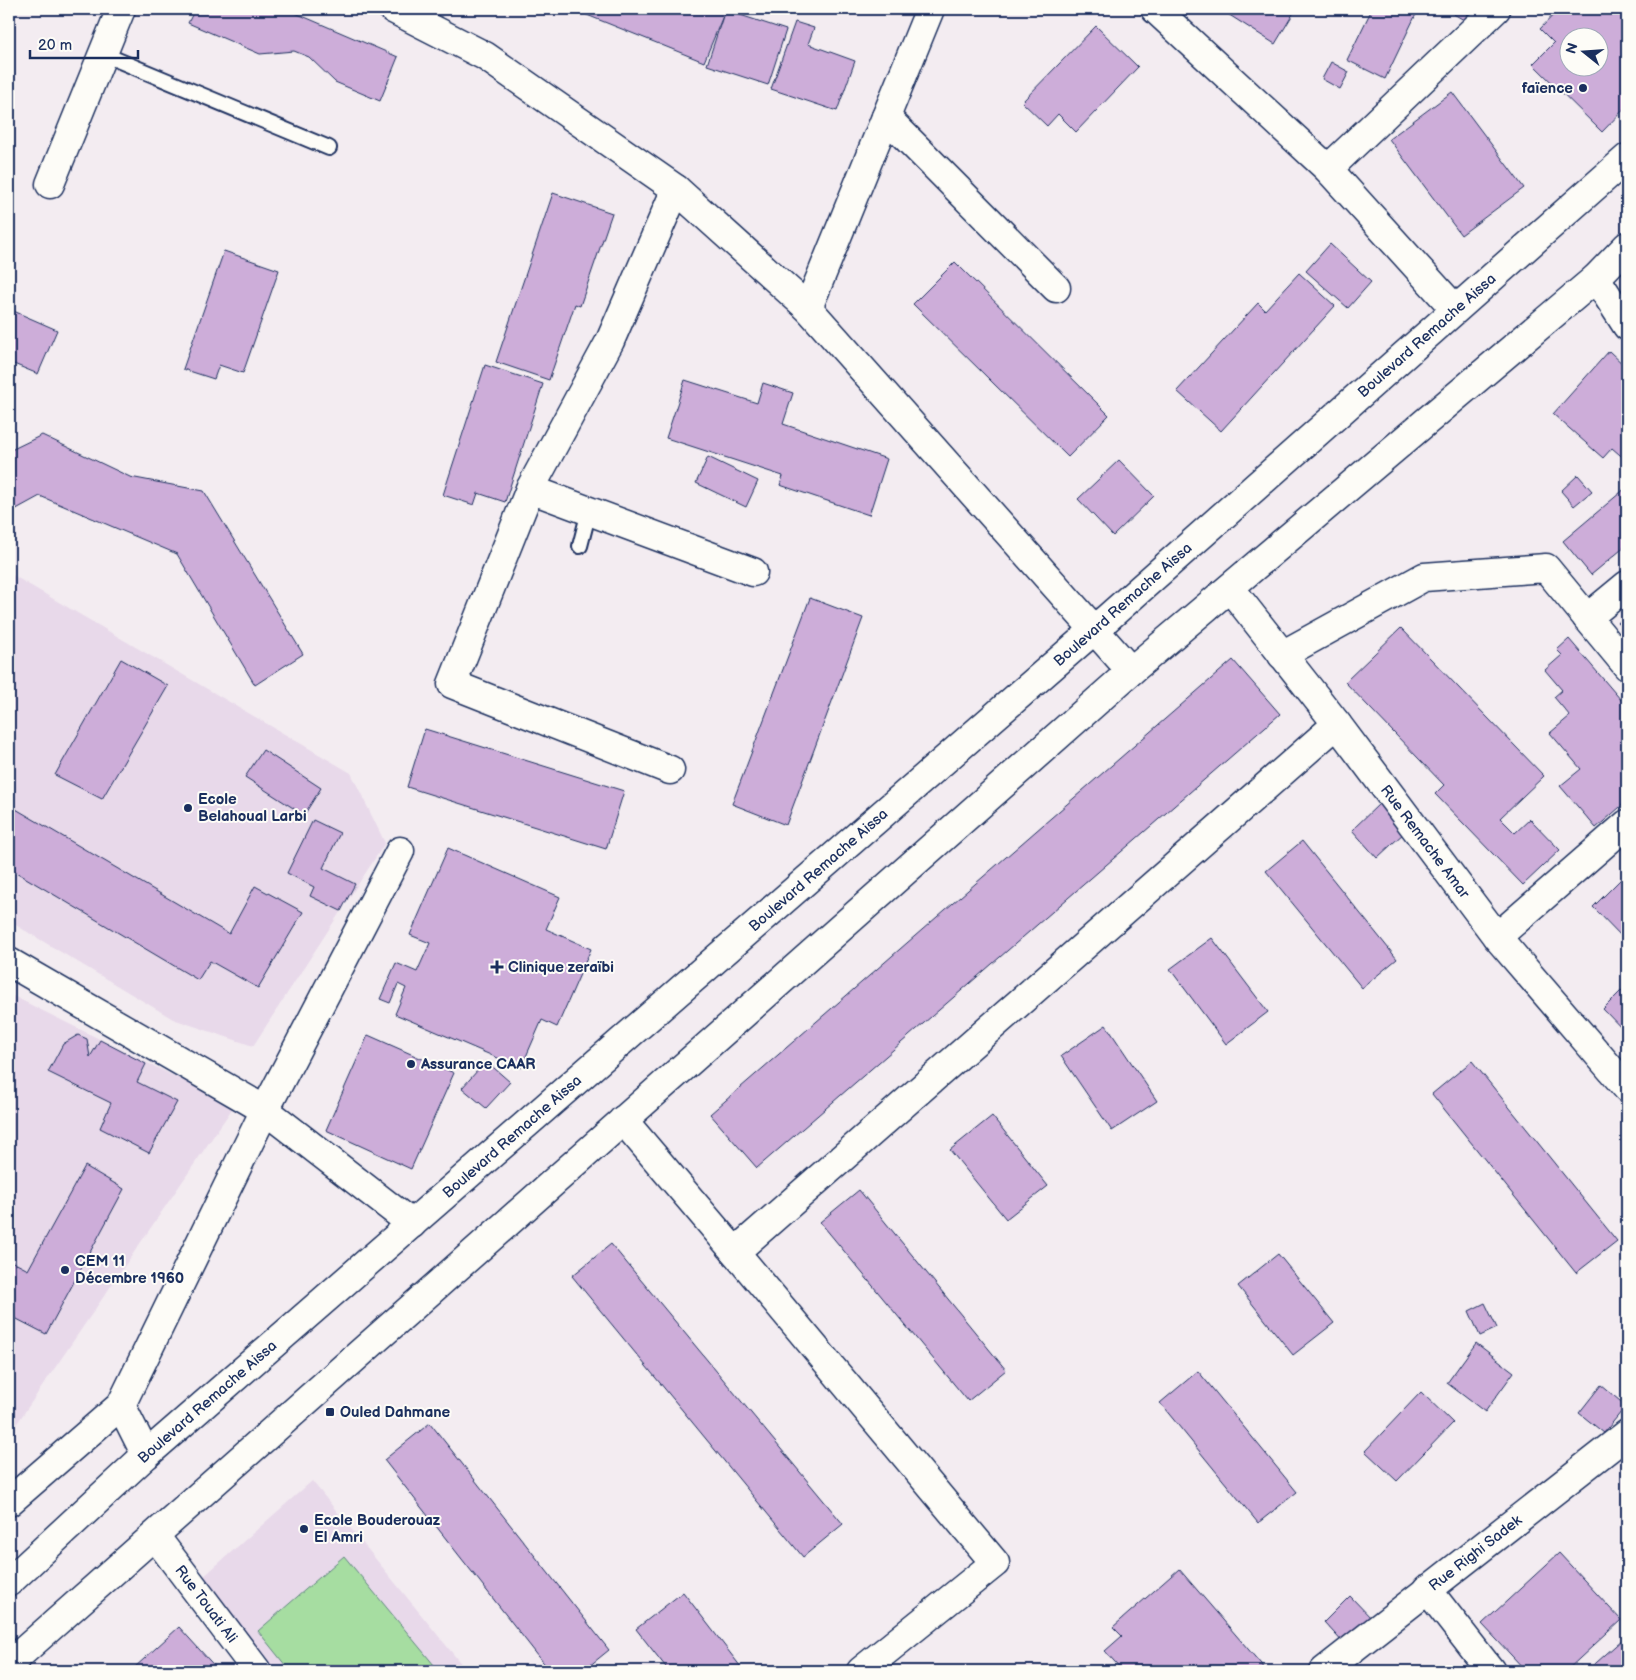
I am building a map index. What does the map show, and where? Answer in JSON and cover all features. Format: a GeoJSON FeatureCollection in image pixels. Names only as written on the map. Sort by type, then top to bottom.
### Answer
{"type":"FeatureCollection","features":[{"type":"Feature","properties":{"kind":"street"},"geometry":{"type":"LineString","coordinates":[[50,184],[121,9]]}},
{"type":"Feature","properties":{"kind":"street"},"geometry":{"type":"LineString","coordinates":[[393,9],[485,56],[676,189],[808,308],[1131,671]]}},
{"type":"Feature","properties":{"kind":"street"},"geometry":{"type":"LineString","coordinates":[[808,308],[930,9]]}},
{"type":"Feature","properties":{"kind":"street"},"geometry":{"type":"LineString","coordinates":[[1154,9],[1328,169],[1455,309]]}},
{"type":"Feature","properties":{"kind":"street"},"geometry":{"type":"LineString","coordinates":[[1328,169],[1496,9]]}},
{"type":"Feature","properties":{"kind":"street"},"geometry":{"type":"LineString","coordinates":[[886,117],[1056,288]]}},
{"type":"Feature","properties":{"kind":"street","name":"Boulevard Remache Aissa"},"geometry":{"type":"LineString","coordinates":[[9,1582],[146,1455],[1094,630],[1627,158]]}},
{"type":"Feature","properties":{"kind":"street"},"geometry":{"type":"LineString","coordinates":[[670,770],[452,684],[530,489],[610,341],[676,189]]}},
{"type":"Feature","properties":{"kind":"street"},"geometry":{"type":"LineString","coordinates":[[9,1664],[1131,671],[1596,278],[1627,246]]}},
{"type":"Feature","properties":{"kind":"street"},"geometry":{"type":"LineString","coordinates":[[1596,278],[1627,326]]}},
{"type":"Feature","properties":{"kind":"street"},"geometry":{"type":"LineString","coordinates":[[530,489],[753,572]]}},
{"type":"Feature","properties":{"kind":"street"},"geometry":{"type":"LineString","coordinates":[[1282,655],[1424,577],[1546,568],[1627,666]]}},
{"type":"Feature","properties":{"kind":"street"},"geometry":{"type":"LineString","coordinates":[[1587,618],[1627,585]]}},
{"type":"Feature","properties":{"kind":"street","name":"Rue Remache Amar"},"geometry":{"type":"LineString","coordinates":[[1230,588],[1337,724],[1497,937],[1627,1088]]}},
{"type":"Feature","properties":{"kind":"street"},"geometry":{"type":"LineString","coordinates":[[735,1252],[1337,724]]}},
{"type":"Feature","properties":{"kind":"street"},"geometry":{"type":"LineString","coordinates":[[1497,937],[1627,824]]}},
{"type":"Feature","properties":{"kind":"street"},"geometry":{"type":"LineString","coordinates":[[9,1502],[121,1405],[265,1110],[400,851]]}},
{"type":"Feature","properties":{"kind":"street"},"geometry":{"type":"LineString","coordinates":[[9,962],[265,1110],[412,1224]]}},
{"type":"Feature","properties":{"kind":"street"},"geometry":{"type":"LineString","coordinates":[[623,1120],[995,1563],[861,1671]]}},
{"type":"Feature","properties":{"kind":"street"},"geometry":{"type":"LineString","coordinates":[[121,1405],[146,1455]]}},
{"type":"Feature","properties":{"kind":"street","name":"Rue Righi Sadek"},"geometry":{"type":"LineString","coordinates":[[1324,1671],[1627,1434]]}},
{"type":"Feature","properties":{"kind":"street","name":"Rue Touati Ali"},"geometry":{"type":"LineString","coordinates":[[155,1536],[257,1671]]}},
{"type":"Feature","properties":{"kind":"street"},"geometry":{"type":"LineString","coordinates":[[1427,1589],[1491,1671]]}},
{"type":"Feature","properties":{"kind":"lane"},"geometry":{"type":"LineString","coordinates":[[103,54],[329,148]]}},
{"type":"Feature","properties":{"kind":"lane"},"geometry":{"type":"LineString","coordinates":[[580,546],[589,511]]}},
{"type":"Feature","properties":{"kind":"shaded area","name":"Ecole Belahoual Larbi"},"geometry":{"type":"Polygon","coordinates":[[[9,573],[351,773],[385,843],[253,1046],[173,1019],[9,921],[9,573]]]}},
{"type":"Feature","properties":{"kind":"shaded area","name":"CEM 11 Décembre 1960"},"geometry":{"type":"Polygon","coordinates":[[[9,994],[234,1106],[9,1435],[9,994]]]}},
{"type":"Feature","properties":{"kind":"shaded area","name":"Ecole Bouderouaz El Amri"},"geometry":{"type":"Polygon","coordinates":[[[312,1481],[467,1671],[274,1671],[202,1578],[312,1481]]]}},
{"type":"Feature","properties":{"kind":"green space"},"geometry":{"type":"Polygon","coordinates":[[[344,1556],[439,1671],[290,1671],[258,1631],[344,1556]]]}},
{"type":"Feature","properties":{"kind":"building"},"geometry":{"type":"Polygon","coordinates":[[[195,9],[286,9],[398,57],[380,101],[335,82],[309,57],[294,51],[260,54],[188,23],[195,9]]]}},
{"type":"Feature","properties":{"kind":"building"},"geometry":{"type":"Polygon","coordinates":[[[572,9],[718,9],[725,11],[704,62],[572,9]]]}},
{"type":"Feature","properties":{"kind":"building"},"geometry":{"type":"Polygon","coordinates":[[[1220,9],[1296,9],[1275,44],[1220,9]]]}},
{"type":"Feature","properties":{"kind":"building"},"geometry":{"type":"Polygon","coordinates":[[[1372,9],[1418,10],[1385,79],[1347,60],[1372,9]]]}},
{"type":"Feature","properties":{"kind":"building"},"geometry":{"type":"Polygon","coordinates":[[[1445,9],[1471,9],[1464,20],[1445,9]]]}},
{"type":"Feature","properties":{"kind":"building"},"geometry":{"type":"Polygon","coordinates":[[[1559,9],[1627,9],[1627,106],[1602,132],[1533,64],[1554,43],[1540,29],[1559,9]]]}},
{"type":"Feature","properties":{"kind":"building"},"geometry":{"type":"Polygon","coordinates":[[[725,10],[786,30],[768,85],[707,65],[725,10]]]}},
{"type":"Feature","properties":{"kind":"building"},"geometry":{"type":"Polygon","coordinates":[[[795,22],[814,28],[808,44],[855,61],[837,111],[771,89],[795,22]]]}},
{"type":"Feature","properties":{"kind":"building"},"geometry":{"type":"Polygon","coordinates":[[[1096,26],[1138,67],[1076,132],[1058,114],[1047,126],[1022,102],[1096,26]]]}},
{"type":"Feature","properties":{"kind":"building"},"geometry":{"type":"Polygon","coordinates":[[[1331,62],[1349,72],[1340,89],[1322,79],[1331,62]]]}},
{"type":"Feature","properties":{"kind":"building"},"geometry":{"type":"Polygon","coordinates":[[[1452,92],[1524,188],[1461,235],[1389,139],[1452,92]]]}},
{"type":"Feature","properties":{"kind":"building"},"geometry":{"type":"Polygon","coordinates":[[[553,193],[612,213],[580,306],[575,304],[549,380],[496,362],[553,193]]]}},
{"type":"Feature","properties":{"kind":"building"},"geometry":{"type":"Polygon","coordinates":[[[1330,244],[1371,282],[1348,308],[1306,271],[1330,244]]]}},
{"type":"Feature","properties":{"kind":"building"},"geometry":{"type":"Polygon","coordinates":[[[224,251],[279,270],[243,373],[219,365],[214,379],[183,369],[224,251]]]}},
{"type":"Feature","properties":{"kind":"building"},"geometry":{"type":"Polygon","coordinates":[[[955,262],[1109,415],[1068,457],[913,304],[955,262]]]}},
{"type":"Feature","properties":{"kind":"building"},"geometry":{"type":"Polygon","coordinates":[[[1299,273],[1335,306],[1221,431],[1177,391],[1258,303],[1265,310],[1299,273]]]}},
{"type":"Feature","properties":{"kind":"building"},"geometry":{"type":"Polygon","coordinates":[[[9,309],[57,330],[38,374],[9,362],[9,309]]]}},
{"type":"Feature","properties":{"kind":"building"},"geometry":{"type":"Polygon","coordinates":[[[1609,351],[1627,368],[1627,461],[1612,448],[1603,458],[1553,414],[1609,351]]]}},
{"type":"Feature","properties":{"kind":"building"},"geometry":{"type":"Polygon","coordinates":[[[485,365],[543,384],[505,502],[478,493],[474,505],[443,495],[485,365]]]}},
{"type":"Feature","properties":{"kind":"building"},"geometry":{"type":"Polygon","coordinates":[[[685,380],[757,403],[763,383],[793,393],[783,424],[887,459],[869,515],[780,485],[783,476],[666,438],[685,380]]]}},
{"type":"Feature","properties":{"kind":"building"},"geometry":{"type":"Polygon","coordinates":[[[42,435],[130,477],[204,491],[303,654],[255,685],[177,554],[40,496],[9,513],[9,451],[42,435]]]}},
{"type":"Feature","properties":{"kind":"building"},"geometry":{"type":"Polygon","coordinates":[[[708,457],[758,481],[746,507],[696,483],[708,457]]]}},
{"type":"Feature","properties":{"kind":"building"},"geometry":{"type":"Polygon","coordinates":[[[1119,460],[1154,496],[1113,536],[1078,499],[1119,460]]]}},
{"type":"Feature","properties":{"kind":"building"},"geometry":{"type":"Polygon","coordinates":[[[1578,475],[1592,491],[1574,506],[1561,491],[1578,475]]]}},
{"type":"Feature","properties":{"kind":"building"},"geometry":{"type":"Polygon","coordinates":[[[1627,487],[1627,545],[1591,575],[1563,541],[1627,487]]]}},
{"type":"Feature","properties":{"kind":"building"},"geometry":{"type":"Polygon","coordinates":[[[810,598],[863,618],[786,825],[732,804],[810,598]]]}},
{"type":"Feature","properties":{"kind":"building"},"geometry":{"type":"Polygon","coordinates":[[[1627,613],[1627,631],[1618,623],[1627,613]]]}},
{"type":"Feature","properties":{"kind":"building"},"geometry":{"type":"Polygon","coordinates":[[[1401,628],[1544,776],[1500,818],[1515,833],[1530,819],[1560,850],[1523,885],[1435,794],[1444,785],[1345,682],[1401,628]]]}},
{"type":"Feature","properties":{"kind":"building"},"geometry":{"type":"Polygon","coordinates":[[[1569,639],[1627,707],[1627,801],[1596,828],[1560,786],[1581,769],[1550,733],[1570,716],[1554,697],[1562,690],[1545,670],[1562,655],[1557,650],[1569,639]]]}},
{"type":"Feature","properties":{"kind":"building"},"geometry":{"type":"Polygon","coordinates":[[[121,659],[168,686],[102,799],[55,775],[121,659]]]}},
{"type":"Feature","properties":{"kind":"building"},"geometry":{"type":"Polygon","coordinates":[[[1233,660],[1280,714],[757,1168],[710,1114],[1233,660]]]}},
{"type":"Feature","properties":{"kind":"building"},"geometry":{"type":"Polygon","coordinates":[[[425,729],[624,791],[606,849],[407,787],[425,729]]]}},
{"type":"Feature","properties":{"kind":"building"},"geometry":{"type":"Polygon","coordinates":[[[263,750],[321,788],[304,815],[245,777],[263,750]]]}},
{"type":"Feature","properties":{"kind":"building"},"geometry":{"type":"Polygon","coordinates":[[[1380,803],[1406,831],[1377,858],[1352,830],[1380,803]]]}},
{"type":"Feature","properties":{"kind":"building"},"geometry":{"type":"Polygon","coordinates":[[[9,805],[229,934],[255,886],[303,912],[258,988],[210,961],[198,980],[9,868],[9,805]]]}},
{"type":"Feature","properties":{"kind":"building"},"geometry":{"type":"Polygon","coordinates":[[[313,820],[340,833],[323,868],[355,884],[341,911],[310,896],[314,887],[287,873],[313,820]]]}},
{"type":"Feature","properties":{"kind":"building"},"geometry":{"type":"Polygon","coordinates":[[[1302,841],[1397,959],[1362,988],[1266,871],[1302,841]]]}},
{"type":"Feature","properties":{"kind":"building"},"geometry":{"type":"Polygon","coordinates":[[[448,848],[560,897],[546,929],[591,949],[557,1027],[542,1020],[521,1068],[395,1014],[406,988],[398,984],[390,1003],[380,999],[396,963],[417,972],[430,943],[410,935],[448,848]]]}},
{"type":"Feature","properties":{"kind":"building"},"geometry":{"type":"Polygon","coordinates":[[[1627,873],[1627,942],[1593,907],[1627,873]]]}},
{"type":"Feature","properties":{"kind":"building"},"geometry":{"type":"Polygon","coordinates":[[[1212,938],[1268,1012],[1226,1044],[1170,969],[1212,938]]]}},
{"type":"Feature","properties":{"kind":"building"},"geometry":{"type":"Polygon","coordinates":[[[1627,985],[1627,1034],[1603,1009],[1627,985]]]}},
{"type":"Feature","properties":{"kind":"building"},"geometry":{"type":"Polygon","coordinates":[[[1106,1025],[1157,1101],[1112,1131],[1061,1056],[1106,1025]]]}},
{"type":"Feature","properties":{"kind":"building"},"geometry":{"type":"Polygon","coordinates":[[[78,1035],[87,1039],[90,1057],[100,1040],[146,1064],[137,1082],[177,1102],[149,1153],[100,1128],[111,1103],[48,1072],[63,1044],[78,1035]]]}},
{"type":"Feature","properties":{"kind":"building"},"geometry":{"type":"Polygon","coordinates":[[[368,1035],[454,1073],[411,1169],[326,1130],[368,1035]]]}},
{"type":"Feature","properties":{"kind":"building"},"geometry":{"type":"Polygon","coordinates":[[[486,1061],[510,1082],[486,1108],[462,1088],[486,1061]]]}},
{"type":"Feature","properties":{"kind":"building"},"geometry":{"type":"Polygon","coordinates":[[[1472,1061],[1617,1241],[1576,1273],[1432,1094],[1472,1061]]]}},
{"type":"Feature","properties":{"kind":"building"},"geometry":{"type":"Polygon","coordinates":[[[992,1116],[1048,1186],[1006,1219],[950,1150],[992,1116]]]}},
{"type":"Feature","properties":{"kind":"building"},"geometry":{"type":"Polygon","coordinates":[[[85,1166],[124,1189],[46,1334],[9,1315],[9,1260],[28,1270],[85,1166]]]}},
{"type":"Feature","properties":{"kind":"building"},"geometry":{"type":"Polygon","coordinates":[[[859,1190],[1006,1370],[968,1401],[820,1222],[859,1190]]]}},
{"type":"Feature","properties":{"kind":"building"},"geometry":{"type":"Polygon","coordinates":[[[611,1244],[843,1524],[803,1557],[572,1276],[611,1244]]]}},
{"type":"Feature","properties":{"kind":"building"},"geometry":{"type":"Polygon","coordinates":[[[1278,1254],[1334,1323],[1293,1355],[1238,1286],[1278,1254]]]}},
{"type":"Feature","properties":{"kind":"building"},"geometry":{"type":"Polygon","coordinates":[[[1485,1303],[1497,1328],[1480,1336],[1469,1311],[1485,1303]]]}},
{"type":"Feature","properties":{"kind":"building"},"geometry":{"type":"Polygon","coordinates":[[[1476,1343],[1514,1372],[1485,1412],[1447,1383],[1476,1343]]]}},
{"type":"Feature","properties":{"kind":"building"},"geometry":{"type":"Polygon","coordinates":[[[1198,1371],[1297,1492],[1258,1523],[1160,1403],[1198,1371]]]}},
{"type":"Feature","properties":{"kind":"building"},"geometry":{"type":"Polygon","coordinates":[[[1601,1385],[1626,1406],[1604,1433],[1579,1413],[1601,1385]]]}},
{"type":"Feature","properties":{"kind":"building"},"geometry":{"type":"Polygon","coordinates":[[[1421,1392],[1453,1423],[1397,1481],[1365,1451],[1421,1392]]]}},
{"type":"Feature","properties":{"kind":"building"},"geometry":{"type":"Polygon","coordinates":[[[430,1423],[609,1650],[583,1671],[550,1671],[384,1460],[430,1423]]]}},
{"type":"Feature","properties":{"kind":"building"},"geometry":{"type":"Polygon","coordinates":[[[1559,1553],[1621,1620],[1566,1671],[1526,1671],[1482,1624],[1559,1553]]]}},
{"type":"Feature","properties":{"kind":"building"},"geometry":{"type":"Polygon","coordinates":[[[1179,1569],[1267,1671],[1123,1671],[1105,1651],[1122,1636],[1113,1627],[1179,1569]]]}},
{"type":"Feature","properties":{"kind":"building"},"geometry":{"type":"Polygon","coordinates":[[[683,1592],[744,1671],[669,1671],[636,1629],[683,1592]]]}},
{"type":"Feature","properties":{"kind":"building"},"geometry":{"type":"Polygon","coordinates":[[[1350,1596],[1373,1620],[1346,1646],[1324,1622],[1350,1596]]]}},
{"type":"Feature","properties":{"kind":"building"},"geometry":{"type":"Polygon","coordinates":[[[179,1627],[219,1671],[137,1671],[134,1668],[179,1627]]]}},
{"type":"Feature","properties":{"kind":"building"},"geometry":{"type":"Polygon","coordinates":[[[1624,1638],[1627,1641],[1627,1671],[1587,1671],[1624,1638]]]}},
{"type":"Feature","properties":{"kind":"building"},"geometry":{"type":"Polygon","coordinates":[[[1581,1666],[1585,1671],[1575,1671],[1581,1666]]]}},
{"type":"Feature","properties":{"kind":"place","name":"faïence"},"geometry":{"type":"Point","coordinates":[1583,88]}},
{"type":"Feature","properties":{"kind":"place","name":"Ecole Belahoual Larbi"},"geometry":{"type":"Point","coordinates":[188,808]}},
{"type":"Feature","properties":{"kind":"place","name":"Clinique zeraïbi"},"geometry":{"type":"Point","coordinates":[497,967]}},
{"type":"Feature","properties":{"kind":"place","name":"Assurance CAAR"},"geometry":{"type":"Point","coordinates":[411,1064]}},
{"type":"Feature","properties":{"kind":"place","name":"CEM 11 Décembre 1960"},"geometry":{"type":"Point","coordinates":[65,1270]}},
{"type":"Feature","properties":{"kind":"place","name":"Ouled Dahmane"},"geometry":{"type":"Point","coordinates":[330,1412]}},
{"type":"Feature","properties":{"kind":"place","name":"Ecole Bouderouaz El Amri"},"geometry":{"type":"Point","coordinates":[304,1529]}}]}
